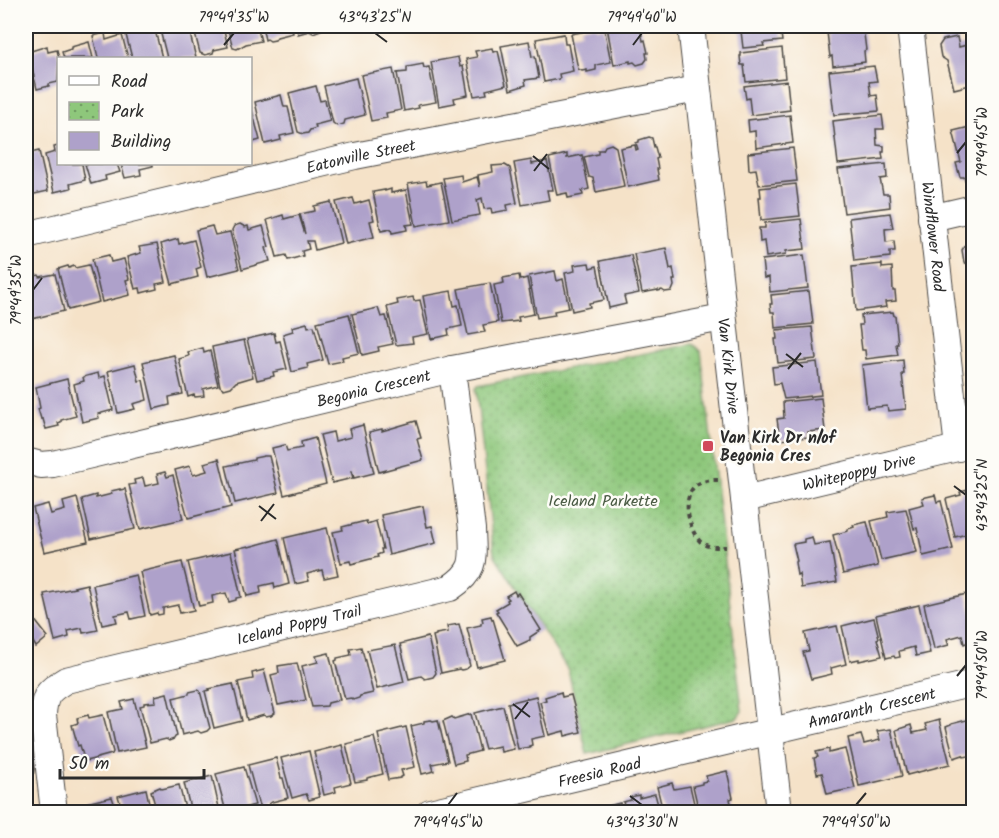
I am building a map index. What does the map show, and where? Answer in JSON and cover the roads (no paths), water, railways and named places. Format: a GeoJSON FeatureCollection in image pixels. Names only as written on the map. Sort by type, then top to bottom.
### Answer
{"type":"FeatureCollection","features":[{"type":"Feature","properties":{"kind":"street","name":"Van Kirk Drive"},"geometry":{"type":"LineString","coordinates":[[691,26],[778,813]]}},
{"type":"Feature","properties":{"kind":"street","name":"Windflower Road"},"geometry":{"type":"LineString","coordinates":[[910,26],[931,218],[966,446]]}},
{"type":"Feature","properties":{"kind":"street","name":"Eatonville Street"},"geometry":{"type":"LineString","coordinates":[[26,235],[355,156],[697,89]]}},
{"type":"Feature","properties":{"kind":"street"},"geometry":{"type":"LineString","coordinates":[[931,218],[974,208]]}},
{"type":"Feature","properties":{"kind":"street","name":"Begonia Crescent"},"geometry":{"type":"LineString","coordinates":[[26,461],[41,465],[53,464],[452,369],[723,318]]}},
{"type":"Feature","properties":{"kind":"street","name":"Iceland Poppy Trail"},"geometry":{"type":"LineString","coordinates":[[54,813],[43,715],[44,702],[53,687],[66,680],[450,588],[464,579],[471,568],[473,556],[472,529],[452,369]]}},
{"type":"Feature","properties":{"kind":"street","name":"Whitepoppy Drive"},"geometry":{"type":"LineString","coordinates":[[744,499],[966,446]]}},
{"type":"Feature","properties":{"kind":"street","name":"Amaranth Crescent"},"geometry":{"type":"LineString","coordinates":[[770,731],[974,683]]}},
{"type":"Feature","properties":{"kind":"street","name":"Freesia Road"},"geometry":{"type":"LineString","coordinates":[[430,813],[770,731]]}},
{"type":"Feature","properties":{"kind":"place","name":"Van Kirk Dr n/of Begonia Cres"},"geometry":{"type":"Point","coordinates":[708,446]}},
{"type":"Feature","properties":{"kind":"park label","name":"Iceland Parkette"},"geometry":{"type":"Point","coordinates":[603,500]}}]}
